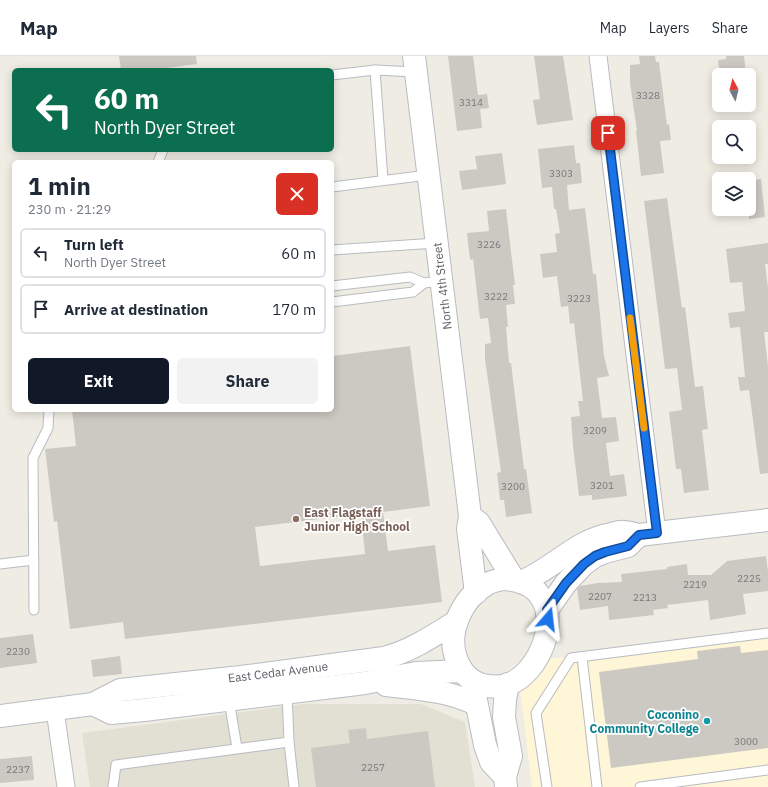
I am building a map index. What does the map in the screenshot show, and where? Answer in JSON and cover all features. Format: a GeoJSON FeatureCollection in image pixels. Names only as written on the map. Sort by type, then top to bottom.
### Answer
{"type":"FeatureCollection","features":[{"type":"Feature","properties":{"kind":"main road","name":"North 4th Street"},"geometry":{"type":"LineString","coordinates":[[415,64],[437,242],[433,282],[470,516],[468,529],[476,593]]}},
{"type":"Feature","properties":{"kind":"main road"},"geometry":{"type":"LineString","coordinates":[[470,516],[479,523],[517,581]]}},
{"type":"Feature","properties":{"kind":"main road"},"geometry":{"type":"LineString","coordinates":[[517,581],[533,577],[575,548],[590,540],[606,535],[624,532],[648,534],[768,520]]}},
{"type":"Feature","properties":{"kind":"main road"},"geometry":{"type":"LineString","coordinates":[[547,610],[566,583],[584,564],[595,556],[628,546],[648,534]]}},
{"type":"Feature","properties":{"kind":"main road"},"geometry":{"type":"LineString","coordinates":[[467,676],[482,685],[500,686],[516,681],[525,674],[540,653],[545,642],[548,629],[545,602],[537,592],[517,581],[504,578],[495,580],[487,584],[476,593],[465,606],[454,630],[454,653],[467,676],[476,704],[485,745],[491,762],[506,782]]}},
{"type":"Feature","properties":{"kind":"main road","name":"East Cedar Avenue"},"geometry":{"type":"LineString","coordinates":[[0,716],[92,704],[120,690],[240,677],[384,658],[412,649],[457,621]]}},
{"type":"Feature","properties":{"kind":"main road","name":"East Cedar Avenue"},"geometry":{"type":"LineString","coordinates":[[92,704],[112,713],[365,683],[416,673],[467,676]]}},
{"type":"Feature","properties":{"kind":"main road"},"geometry":{"type":"LineString","coordinates":[[365,683],[442,692],[464,698],[476,704]]}},
{"type":"Feature","properties":{"kind":"main road"},"geometry":{"type":"LineString","coordinates":[[506,782],[511,756],[504,717],[508,684]]}},
{"type":"Feature","properties":{"kind":"street"},"geometry":{"type":"LineString","coordinates":[[598,56],[648,534]]}},
{"type":"Feature","properties":{"kind":"street"},"geometry":{"type":"LineString","coordinates":[[55,710],[66,787]]}},
{"type":"Feature","properties":{"kind":"lane"},"geometry":{"type":"LineString","coordinates":[[334,75],[415,64]]}},
{"type":"Feature","properties":{"kind":"lane"},"geometry":{"type":"LineString","coordinates":[[375,70],[383,180]]}},
{"type":"Feature","properties":{"kind":"lane"},"geometry":{"type":"LineString","coordinates":[[334,187],[428,174]]}},
{"type":"Feature","properties":{"kind":"lane"},"geometry":{"type":"LineString","coordinates":[[334,250],[437,242]]}},
{"type":"Feature","properties":{"kind":"lane"},"geometry":{"type":"LineString","coordinates":[[334,286],[410,276],[433,282]]}},
{"type":"Feature","properties":{"kind":"lane"},"geometry":{"type":"LineString","coordinates":[[334,302],[413,292],[433,282]]}},
{"type":"Feature","properties":{"kind":"lane"},"geometry":{"type":"LineString","coordinates":[[34,610],[33,458],[48,428],[49,412]]}},
{"type":"Feature","properties":{"kind":"lane"},"geometry":{"type":"LineString","coordinates":[[0,564],[34,560]]}},
{"type":"Feature","properties":{"kind":"lane"},"geometry":{"type":"LineString","coordinates":[[547,787],[536,713],[571,658],[768,634]]}},
{"type":"Feature","properties":{"kind":"lane"},"geometry":{"type":"LineString","coordinates":[[582,657],[597,787]]}},
{"type":"Feature","properties":{"kind":"lane"},"geometry":{"type":"LineString","coordinates":[[287,693],[289,742],[294,787]]}},
{"type":"Feature","properties":{"kind":"lane"},"geometry":{"type":"LineString","coordinates":[[229,700],[237,748]]}},
{"type":"Feature","properties":{"kind":"lane"},"geometry":{"type":"LineString","coordinates":[[113,787],[116,765],[289,742]]}},
{"type":"Feature","properties":{"kind":"lane"},"geometry":{"type":"LineString","coordinates":[[640,787],[768,770]]}},
{"type":"Feature","properties":{"kind":"shaded area"},"geometry":{"type":"Polygon","coordinates":[[[768,632],[768,787],[532,787],[517,663],[768,632]]]}},
{"type":"Feature","properties":{"kind":"shaded area"},"geometry":{"type":"Polygon","coordinates":[[[303,704],[421,704],[465,722],[475,787],[90,787],[82,733],[303,704]]]}},
{"type":"Feature","properties":{"kind":"building"},"geometry":{"type":"Polygon","coordinates":[[[119,56],[196,56],[197,64],[167,68],[121,68],[119,56]]]}},
{"type":"Feature","properties":{"kind":"building"},"geometry":{"type":"Polygon","coordinates":[[[448,56],[473,56],[478,95],[487,94],[489,108],[480,109],[482,128],[457,131],[448,56]]]}},
{"type":"Feature","properties":{"kind":"building"},"geometry":{"type":"Polygon","coordinates":[[[534,56],[563,56],[573,120],[537,125],[533,100],[540,99],[534,56]]]}},
{"type":"Feature","properties":{"kind":"building"},"geometry":{"type":"Polygon","coordinates":[[[639,56],[655,56],[656,62],[659,62],[667,125],[669,124],[671,140],[660,141],[664,173],[641,176],[637,131],[630,83],[630,65],[640,64],[639,56]]]}},
{"type":"Feature","properties":{"kind":"building"},"geometry":{"type":"Polygon","coordinates":[[[726,56],[744,56],[745,68],[719,68],[718,60],[726,59],[726,56]]]}},
{"type":"Feature","properties":{"kind":"building"},"geometry":{"type":"Polygon","coordinates":[[[574,145],[576,163],[580,163],[582,183],[567,185],[569,210],[585,208],[593,274],[596,274],[604,356],[609,376],[597,378],[602,418],[616,417],[619,441],[606,443],[610,476],[624,474],[627,496],[592,500],[592,495],[579,496],[573,446],[571,417],[580,416],[578,401],[583,401],[574,323],[570,324],[568,306],[561,307],[557,276],[543,278],[540,254],[557,252],[555,234],[560,233],[556,209],[554,209],[552,187],[542,188],[538,149],[574,145]]]}},
{"type":"Feature","properties":{"kind":"building"},"geometry":{"type":"Polygon","coordinates":[[[502,153],[506,184],[462,190],[459,171],[477,169],[475,156],[502,153]]]}},
{"type":"Feature","properties":{"kind":"building"},"geometry":{"type":"Polygon","coordinates":[[[761,179],[765,217],[749,219],[749,216],[756,216],[756,180],[761,179]]]}},
{"type":"Feature","properties":{"kind":"building"},"geometry":{"type":"Polygon","coordinates":[[[667,198],[682,308],[685,307],[695,387],[703,386],[708,429],[702,430],[709,490],[684,493],[681,469],[676,469],[669,412],[682,410],[677,368],[665,369],[644,201],[667,198]]]}},
{"type":"Feature","properties":{"kind":"building"},"geometry":{"type":"Polygon","coordinates":[[[506,209],[515,285],[513,285],[515,304],[506,305],[509,363],[511,363],[524,469],[526,469],[532,513],[506,517],[504,500],[500,500],[497,473],[501,472],[485,359],[485,344],[491,343],[488,318],[480,319],[473,259],[470,260],[467,233],[489,231],[487,211],[506,209]]]}},
{"type":"Feature","properties":{"kind":"building"},"geometry":{"type":"Polygon","coordinates":[[[768,243],[768,264],[765,264],[768,288],[768,332],[764,332],[768,366],[768,473],[760,474],[749,390],[740,391],[738,377],[745,377],[740,327],[730,328],[728,313],[745,311],[742,282],[730,283],[726,249],[768,243]]]}},
{"type":"Feature","properties":{"kind":"building"},"geometry":{"type":"Polygon","coordinates":[[[410,346],[430,506],[383,512],[388,551],[435,545],[442,602],[125,639],[123,622],[70,629],[57,521],[54,522],[45,449],[76,446],[72,412],[334,412],[334,356],[410,346]],[[361,514],[255,527],[260,566],[365,554],[361,514]]]}},
{"type":"Feature","properties":{"kind":"building"},"geometry":{"type":"Polygon","coordinates":[[[766,556],[768,591],[743,594],[746,614],[710,620],[708,600],[667,605],[668,608],[653,610],[654,615],[609,620],[608,606],[580,610],[577,589],[580,586],[598,583],[622,582],[621,574],[667,569],[667,567],[687,564],[688,575],[711,575],[727,561],[766,556]]]}},
{"type":"Feature","properties":{"kind":"building"},"geometry":{"type":"Polygon","coordinates":[[[33,634],[37,663],[0,668],[0,638],[33,634]]]}},
{"type":"Feature","properties":{"kind":"building","name":"Coconino Community College"},"geometry":{"type":"Polygon","coordinates":[[[740,646],[741,653],[768,650],[768,748],[611,768],[599,672],[698,659],[697,651],[740,646]]]}},
{"type":"Feature","properties":{"kind":"building"},"geometry":{"type":"Polygon","coordinates":[[[120,656],[122,674],[93,677],[91,660],[120,656]]]}},
{"type":"Feature","properties":{"kind":"building"},"geometry":{"type":"Polygon","coordinates":[[[366,728],[367,739],[428,731],[435,787],[316,787],[311,748],[350,743],[348,730],[366,728]]]}},
{"type":"Feature","properties":{"kind":"building"},"geometry":{"type":"Polygon","coordinates":[[[32,756],[34,780],[0,783],[0,759],[32,756]]]}},
{"type":"Feature","properties":{"kind":"slow traffic"},"geometry":{"type":"LineString","coordinates":[[630,318],[644,428]]}},
{"type":"Feature","properties":{"kind":"place","name":"East Flagstaff Junior High School"},"geometry":{"type":"Point","coordinates":[296,519]}},
{"type":"Feature","properties":{"kind":"place","name":"Coconino Community College"},"geometry":{"type":"Point","coordinates":[707,721]}},
{"type":"Feature","properties":{"kind":"route"},"geometry":{"type":"LineString","coordinates":[[548,619],[547,610],[566,583],[584,564],[595,556],[613,549],[628,546],[639,535],[657,533],[608,133]]}}]}
